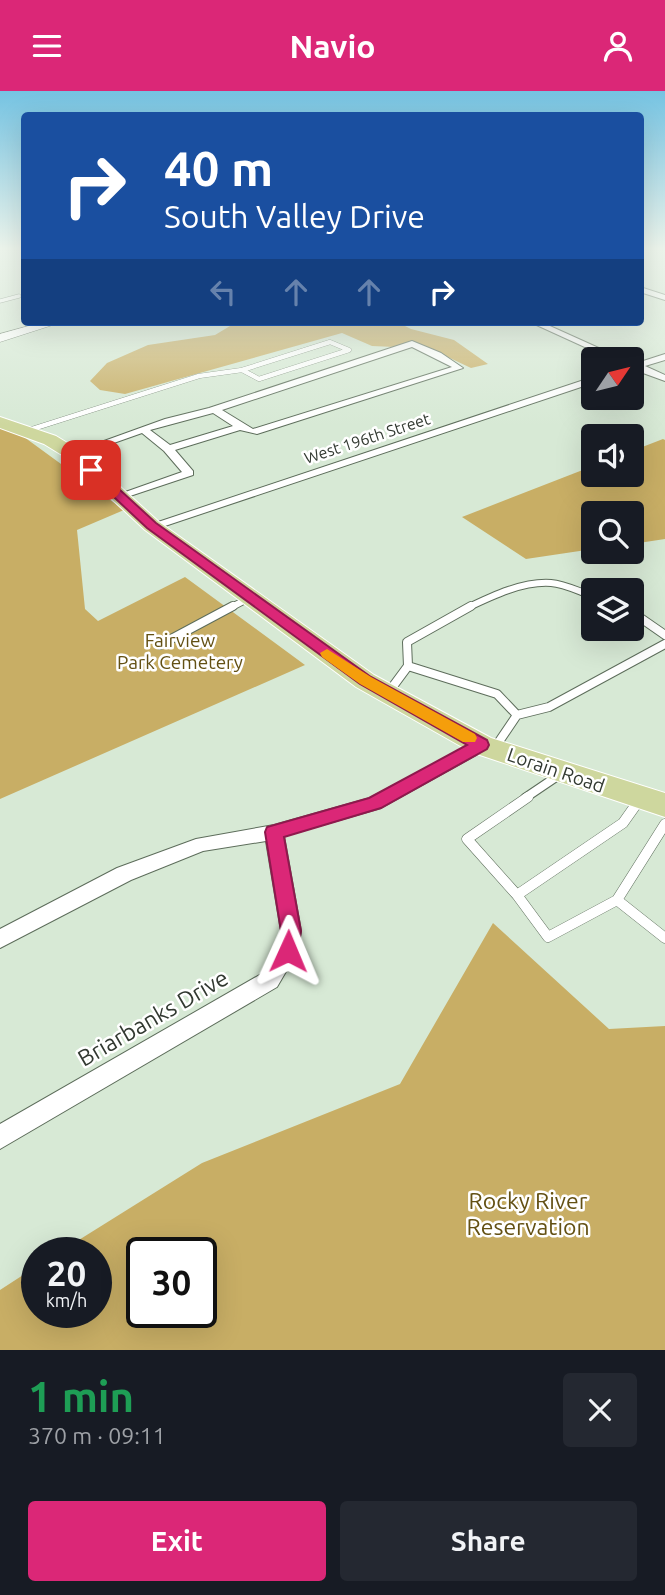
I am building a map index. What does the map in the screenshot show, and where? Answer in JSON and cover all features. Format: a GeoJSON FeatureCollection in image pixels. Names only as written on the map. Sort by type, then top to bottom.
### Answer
{"type":"FeatureCollection","features":[{"type":"Feature","properties":{"kind":"main road"},"geometry":{"type":"LineString","coordinates":[[0,338],[42,326]]}},
{"type":"Feature","properties":{"kind":"main road","name":"Lorain Road"},"geometry":{"type":"LineString","coordinates":[[0,422],[26,431],[73,454],[152,526],[365,681],[488,747],[665,805]]}},
{"type":"Feature","properties":{"kind":"street"},"geometry":{"type":"LineString","coordinates":[[543,326],[591,347]]}},
{"type":"Feature","properties":{"kind":"street"},"geometry":{"type":"LineString","coordinates":[[73,454],[412,344],[459,368],[253,432],[211,410]]}},
{"type":"Feature","properties":{"kind":"street"},"geometry":{"type":"LineString","coordinates":[[644,363],[665,357]]}},
{"type":"Feature","properties":{"kind":"street"},"geometry":{"type":"LineString","coordinates":[[644,370],[665,379]]}},
{"type":"Feature","properties":{"kind":"street","name":"West 196th Street"},"geometry":{"type":"LineString","coordinates":[[152,526],[581,384]]}},
{"type":"Feature","properties":{"kind":"street"},"geometry":{"type":"LineString","coordinates":[[168,449],[240,427]]}},
{"type":"Feature","properties":{"kind":"street"},"geometry":{"type":"LineString","coordinates":[[120,496],[189,473],[168,449],[145,431]]}},
{"type":"Feature","properties":{"kind":"street"},"geometry":{"type":"LineString","coordinates":[[0,939],[124,874],[202,844],[274,832],[374,803],[488,747]]}},
{"type":"Feature","properties":{"kind":"street","name":"Briarbanks Drive"},"geometry":{"type":"LineString","coordinates":[[0,1137],[270,980],[288,951],[291,931],[274,832]]}},
{"type":"Feature","properties":{"kind":"lane"},"geometry":{"type":"LineString","coordinates":[[26,431],[79,412],[197,377],[227,369],[242,370],[330,342],[349,350],[260,379],[242,370]]}},
{"type":"Feature","properties":{"kind":"lane"},"geometry":{"type":"LineString","coordinates":[[388,693],[408,666],[407,642],[426,629],[512,589],[550,582],[581,592]]}},
{"type":"Feature","properties":{"kind":"lane"},"geometry":{"type":"LineString","coordinates":[[160,645],[251,597]]}},
{"type":"Feature","properties":{"kind":"lane"},"geometry":{"type":"LineString","coordinates":[[644,620],[665,635]]}},
{"type":"Feature","properties":{"kind":"lane"},"geometry":{"type":"LineString","coordinates":[[488,747],[517,715],[549,707],[665,644]]}},
{"type":"Feature","properties":{"kind":"lane"},"geometry":{"type":"LineString","coordinates":[[408,666],[497,694],[517,715]]}},
{"type":"Feature","properties":{"kind":"lane"},"geometry":{"type":"LineString","coordinates":[[564,772],[467,839],[517,895],[548,937],[617,900],[665,824]]}},
{"type":"Feature","properties":{"kind":"lane"},"geometry":{"type":"LineString","coordinates":[[517,895],[623,823],[640,799]]}},
{"type":"Feature","properties":{"kind":"lane"},"geometry":{"type":"LineString","coordinates":[[617,900],[665,938]]}},
{"type":"Feature","properties":{"kind":"green space"},"geometry":{"type":"Polygon","coordinates":[[[230,326],[405,326],[454,340],[488,364],[471,368],[418,343],[395,347],[372,346],[342,333],[125,394],[100,390],[90,381],[107,363],[148,345],[215,335],[230,326]]]}},
{"type":"Feature","properties":{"kind":"green space","name":"Fairview Park Cemetery"},"geometry":{"type":"Polygon","coordinates":[[[0,425],[9,426],[124,510],[77,530],[85,609],[98,621],[185,577],[305,665],[0,799],[0,425]]]}},
{"type":"Feature","properties":{"kind":"green space"},"geometry":{"type":"Polygon","coordinates":[[[665,440],[665,539],[644,542],[644,501],[581,501],[581,551],[526,559],[462,517],[581,471],[581,487],[644,487],[644,446],[665,440]]]}},
{"type":"Feature","properties":{"kind":"green space","name":"Rocky River Reservation"},"geometry":{"type":"Polygon","coordinates":[[[493,923],[609,1029],[665,1026],[665,1350],[0,1350],[0,1290],[21,1276],[21,1328],[112,1328],[112,1237],[84,1237],[202,1163],[400,1084],[493,923]]]}},
{"type":"Feature","properties":{"kind":"slow traffic"},"geometry":{"type":"LineString","coordinates":[[327,653],[365,681],[469,738]]}},
{"type":"Feature","properties":{"kind":"route"},"geometry":{"type":"LineString","coordinates":[[91,470],[152,526],[365,681],[481,745],[374,803],[274,832],[291,931],[288,951]]}}]}
